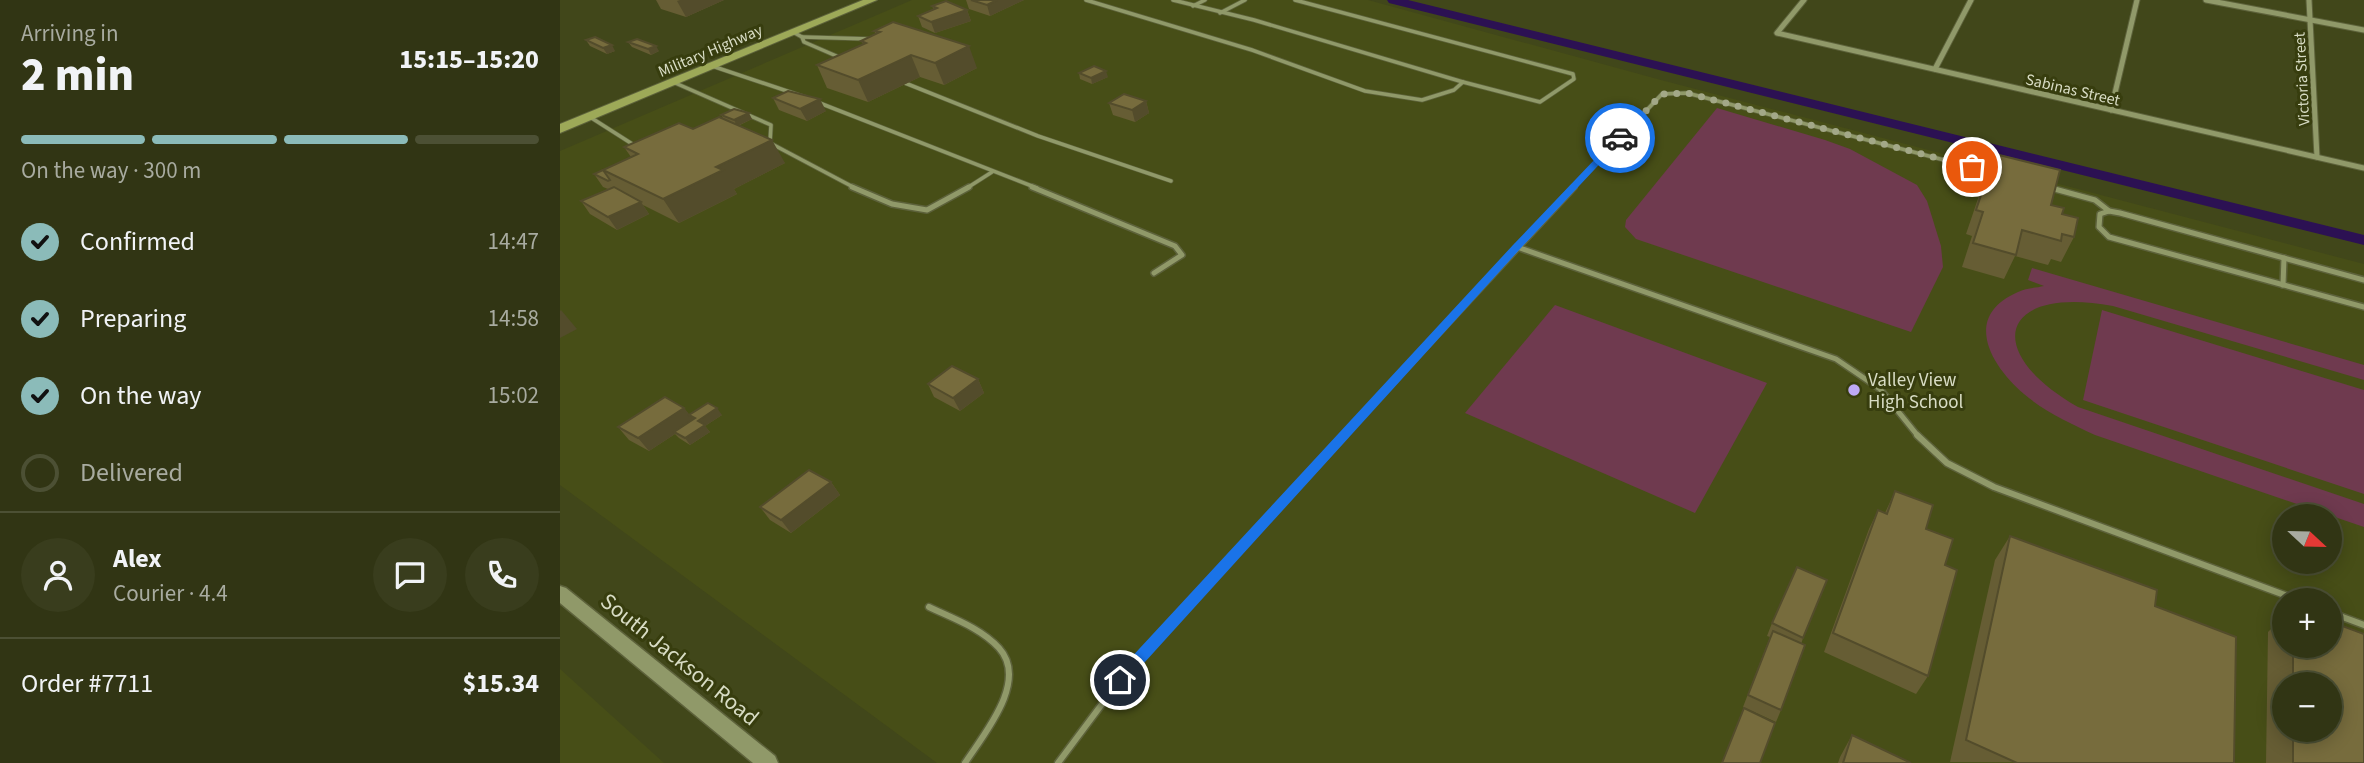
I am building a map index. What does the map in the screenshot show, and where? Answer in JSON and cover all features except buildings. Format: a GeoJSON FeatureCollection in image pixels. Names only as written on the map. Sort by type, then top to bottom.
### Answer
{"type":"FeatureCollection","features":[{"type":"Feature","properties":{"kind":"main road","name":"Military Highway"},"geometry":{"type":"LineString","coordinates":[[560,129],[712,66],[797,35],[872,0]]}},
{"type":"Feature","properties":{"kind":"main road","name":"South Jackson Road"},"geometry":{"type":"LineString","coordinates":[[560,593],[768,763]]}},
{"type":"Feature","properties":{"kind":"street","name":"Sabinas Street"},"geometry":{"type":"LineString","coordinates":[[1804,0],[1777,33],[2364,168]]}},
{"type":"Feature","properties":{"kind":"street"},"geometry":{"type":"LineString","coordinates":[[1935,69],[1971,0]]}},
{"type":"Feature","properties":{"kind":"street"},"geometry":{"type":"LineString","coordinates":[[2111,110],[2137,0]]}},
{"type":"Feature","properties":{"kind":"street"},"geometry":{"type":"LineString","coordinates":[[2206,0],[2364,30]]}},
{"type":"Feature","properties":{"kind":"street","name":"Victoria Street"},"geometry":{"type":"LineString","coordinates":[[2309,0],[2317,157]]}},
{"type":"Feature","properties":{"kind":"lane"},"geometry":{"type":"LineString","coordinates":[[1086,0],[1252,50],[1365,91],[1422,100],[1454,90],[1462,82]]}},
{"type":"Feature","properties":{"kind":"lane"},"geometry":{"type":"LineString","coordinates":[[1174,0],[1254,20],[1462,82],[1540,102],[1574,79],[1573,75],[1295,0]]}},
{"type":"Feature","properties":{"kind":"lane"},"geometry":{"type":"LineString","coordinates":[[1193,6],[1205,0]]}},
{"type":"Feature","properties":{"kind":"lane"},"geometry":{"type":"LineString","coordinates":[[1220,13],[1245,0]]}},
{"type":"Feature","properties":{"kind":"lane"},"geometry":{"type":"LineString","coordinates":[[797,35],[872,39],[881,43]]}},
{"type":"Feature","properties":{"kind":"lane"},"geometry":{"type":"LineString","coordinates":[[797,35],[804,42],[841,58]]}},
{"type":"Feature","properties":{"kind":"lane"},"geometry":{"type":"LineString","coordinates":[[712,66],[737,77],[779,86],[880,130],[1175,246],[1182,255],[1154,273]]}},
{"type":"Feature","properties":{"kind":"lane"},"geometry":{"type":"LineString","coordinates":[[673,82],[771,125],[770,143],[821,168],[849,186],[911,209],[929,210],[992,172]]}},
{"type":"Feature","properties":{"kind":"lane"},"geometry":{"type":"LineString","coordinates":[[905,83],[1038,136],[1171,181]]}},
{"type":"Feature","properties":{"kind":"lane"},"geometry":{"type":"LineString","coordinates":[[1058,763],[1120,680],[1517,247],[1662,94],[1687,93],[1996,174]]}},
{"type":"Feature","properties":{"kind":"lane"},"geometry":{"type":"LineString","coordinates":[[590,117],[644,151]]}},
{"type":"Feature","properties":{"kind":"lane"},"geometry":{"type":"LineString","coordinates":[[2049,188],[2095,200],[2109,211],[2364,279]]}},
{"type":"Feature","properties":{"kind":"lane"},"geometry":{"type":"LineString","coordinates":[[2109,211],[2100,214],[2097,223],[2100,231],[2109,237],[2364,307]]}},
{"type":"Feature","properties":{"kind":"lane"},"geometry":{"type":"LineString","coordinates":[[1517,247],[1836,359],[1867,377],[1892,401],[1912,430],[1932,451],[1956,469],[1994,486],[2272,590]]}},
{"type":"Feature","properties":{"kind":"lane"},"geometry":{"type":"LineString","coordinates":[[2283,285],[2284,258]]}},
{"type":"Feature","properties":{"kind":"lane"},"geometry":{"type":"LineString","coordinates":[[929,607],[985,636],[1000,649],[1010,664],[1009,685],[987,729],[965,763]]}},
{"type":"Feature","properties":{"kind":"lane"},"geometry":{"type":"LineString","coordinates":[[2342,617],[2364,625]]}},
{"type":"Feature","properties":{"kind":"shaded area"},"geometry":{"type":"Polygon","coordinates":[[[912,0],[1368,0],[1661,80],[2364,264],[2364,763],[937,763],[560,485],[560,151],[912,0]]]}},
{"type":"Feature","properties":{"kind":"shaded area"},"geometry":{"type":"Polygon","coordinates":[[[1717,108],[1850,149],[1917,185],[1927,201],[1941,246],[1943,267],[1911,332],[1636,239],[1625,227],[1626,220],[1717,108]]]}},
{"type":"Feature","properties":{"kind":"shaded area"},"geometry":{"type":"Polygon","coordinates":[[[2032,268],[2364,365],[2364,380],[2113,306],[2075,302],[2046,305],[2026,314],[2016,328],[2016,345],[2027,365],[2047,386],[2078,407],[2364,504],[2364,527],[2342,519],[2342,504],[2297,504],[2095,435],[2058,417],[2032,400],[2012,382],[1992,355],[1986,327],[1991,314],[2001,302],[2021,291],[2044,286],[2028,280],[2032,268]]]}},
{"type":"Feature","properties":{"kind":"shaded area"},"geometry":{"type":"Polygon","coordinates":[[[1555,305],[1767,383],[1695,513],[1465,413],[1555,305]]]}},
{"type":"Feature","properties":{"kind":"shaded area"},"geometry":{"type":"Polygon","coordinates":[[[2102,310],[2364,390],[2364,494],[2083,400],[2102,310]]]}},
{"type":"Feature","properties":{"kind":"shaded area"},"geometry":{"type":"Polygon","coordinates":[[[560,669],[664,763],[560,763],[560,669]]]}},
{"type":"Feature","properties":{"kind":"waterway"},"geometry":{"type":"LineString","coordinates":[[1393,0],[2364,240]]}},
{"type":"Feature","properties":{"kind":"way so far"},"geometry":{"type":"LineString","coordinates":[[1620,138],[1662,94],[1687,93],[1972,167]]}},
{"type":"Feature","properties":{"kind":"place","name":"Valley View High School"},"geometry":{"type":"Point","coordinates":[1854,390]}},
{"type":"Feature","properties":{"kind":"route"},"geometry":{"type":"LineString","coordinates":[[1120,680],[1620,138]]}}]}
